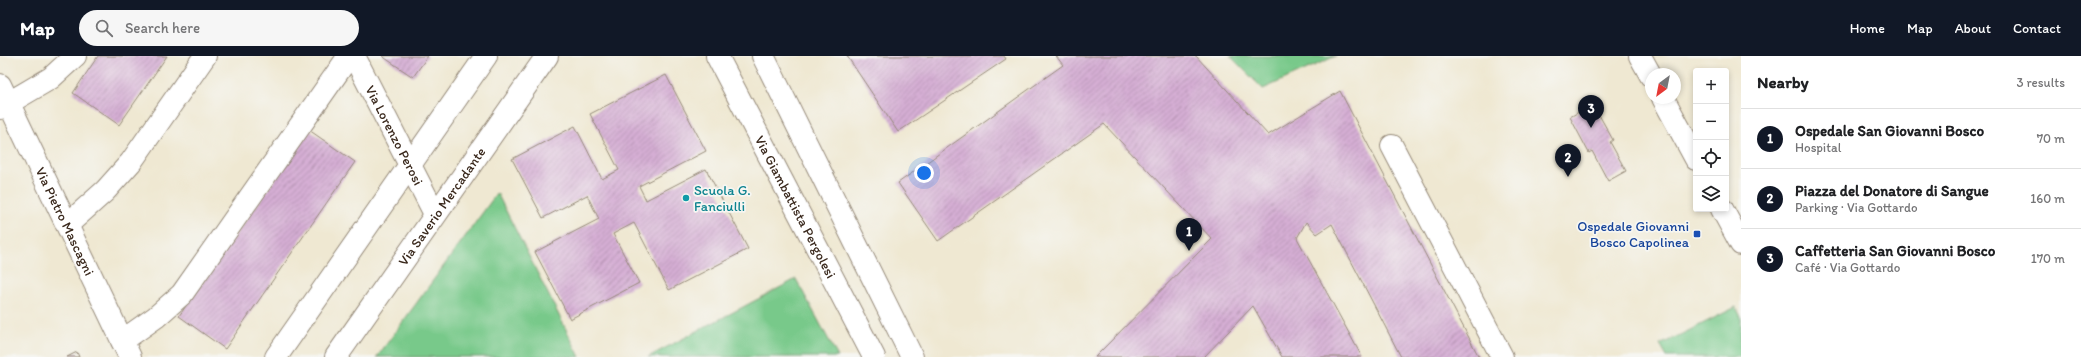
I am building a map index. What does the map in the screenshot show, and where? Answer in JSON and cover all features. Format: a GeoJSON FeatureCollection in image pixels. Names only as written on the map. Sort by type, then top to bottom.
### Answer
{"type":"FeatureCollection","features":[{"type":"Feature","properties":{"kind":"street"},"geometry":{"type":"LineString","coordinates":[[3,99],[51,78],[75,56]]}},
{"type":"Feature","properties":{"kind":"street"},"geometry":{"type":"LineString","coordinates":[[67,225],[108,188],[131,162],[205,56]]}},
{"type":"Feature","properties":{"kind":"street"},"geometry":{"type":"LineString","coordinates":[[126,349],[156,317],[182,294],[349,56]]}},
{"type":"Feature","properties":{"kind":"street","name":"Via Lorenzo Perosi"},"geometry":{"type":"LineString","coordinates":[[354,56],[436,214]]}},
{"type":"Feature","properties":{"kind":"street"},"geometry":{"type":"LineString","coordinates":[[276,357],[486,56]]}},
{"type":"Feature","properties":{"kind":"street","name":"Via Saverio Mercadante"},"geometry":{"type":"LineString","coordinates":[[336,357],[547,56]]}},
{"type":"Feature","properties":{"kind":"street","name":"Via Giambattista Pergolesi"},"geometry":{"type":"LineString","coordinates":[[717,56],[874,357]]}},
{"type":"Feature","properties":{"kind":"street"},"geometry":{"type":"LineString","coordinates":[[763,56],[912,357]]}},
{"type":"Feature","properties":{"kind":"street"},"geometry":{"type":"LineString","coordinates":[[1640,56],[1647,68]]}},
{"type":"Feature","properties":{"kind":"street","name":"Via Pietro Mascagni"},"geometry":{"type":"LineString","coordinates":[[3,99],[67,225],[126,349]]}},
{"type":"Feature","properties":{"kind":"street"},"geometry":{"type":"LineString","coordinates":[[1666,104],[1693,154]]}},
{"type":"Feature","properties":{"kind":"street"},"geometry":{"type":"LineString","coordinates":[[1392,146],[1502,357]]}},
{"type":"Feature","properties":{"kind":"street"},"geometry":{"type":"LineString","coordinates":[[1724,212],[1741,244]]}},
{"type":"Feature","properties":{"kind":"green space"},"geometry":{"type":"Polygon","coordinates":[[[1230,56],[1336,56],[1263,89],[1230,56]]]}},
{"type":"Feature","properties":{"kind":"green space"},"geometry":{"type":"Polygon","coordinates":[[[497,193],[580,357],[377,357],[497,193]]]}},
{"type":"Feature","properties":{"kind":"green space"},"geometry":{"type":"Polygon","coordinates":[[[796,279],[838,357],[648,357],[796,279]]]}},
{"type":"Feature","properties":{"kind":"green space"},"geometry":{"type":"Polygon","coordinates":[[[1736,307],[1741,317],[1741,357],[1667,357],[1660,345],[1736,307]]]}},
{"type":"Feature","properties":{"kind":"building"},"geometry":{"type":"Polygon","coordinates":[[[98,56],[167,56],[119,125],[73,93],[98,56]]]}},
{"type":"Feature","properties":{"kind":"building"},"geometry":{"type":"Polygon","coordinates":[[[382,56],[428,56],[413,77],[382,56]]]}},
{"type":"Feature","properties":{"kind":"building"},"geometry":{"type":"Polygon","coordinates":[[[847,56],[1004,56],[1006,59],[898,132],[847,56]]]}},
{"type":"Feature","properties":{"kind":"building"},"geometry":{"type":"Polygon","coordinates":[[[1056,56],[1196,56],[1268,135],[1340,91],[1479,357],[1401,357],[1332,224],[1317,234],[1306,222],[1297,238],[1362,357],[1282,357],[1253,306],[1204,357],[1095,357],[1212,239],[1104,124],[938,241],[898,183],[1063,65],[1056,56]]]}},
{"type":"Feature","properties":{"kind":"building","name":"Scuola G. Fanciulli"},"geometry":{"type":"Polygon","coordinates":[[[666,75],[706,151],[639,186],[646,200],[706,169],[748,249],[669,290],[634,223],[613,234],[639,283],[570,319],[535,252],[599,219],[587,195],[543,218],[512,159],[575,126],[602,179],[619,170],[590,114],[666,75]]]}},
{"type":"Feature","properties":{"kind":"building"},"geometry":{"type":"Polygon","coordinates":[[[1593,104],[1613,140],[1610,142],[1626,171],[1608,181],[1592,151],[1589,153],[1570,117],[1593,104]]]}},
{"type":"Feature","properties":{"kind":"building"},"geometry":{"type":"Polygon","coordinates":[[[309,130],[355,162],[225,349],[179,316],[309,130]]]}},
{"type":"Feature","properties":{"kind":"building"},"geometry":{"type":"Polygon","coordinates":[[[77,352],[79,357],[67,357],[77,352]]]}},
{"type":"Feature","properties":{"kind":"place","name":"Caffetteria San Giovanni Bosco"},"geometry":{"type":"Point","coordinates":[1591,128]}},
{"type":"Feature","properties":{"kind":"place","name":"Piazza del Donatore di Sangue"},"geometry":{"type":"Point","coordinates":[1568,177]}},
{"type":"Feature","properties":{"kind":"place","name":"Scuola G. Fanciulli"},"geometry":{"type":"Point","coordinates":[686,198]}},
{"type":"Feature","properties":{"kind":"place","name":"Ospedale Giovanni Bosco Capolinea"},"geometry":{"type":"Point","coordinates":[1697,234]}},
{"type":"Feature","properties":{"kind":"place","name":"Ospedale San Giovanni Bosco"},"geometry":{"type":"Point","coordinates":[1189,251]}}]}
